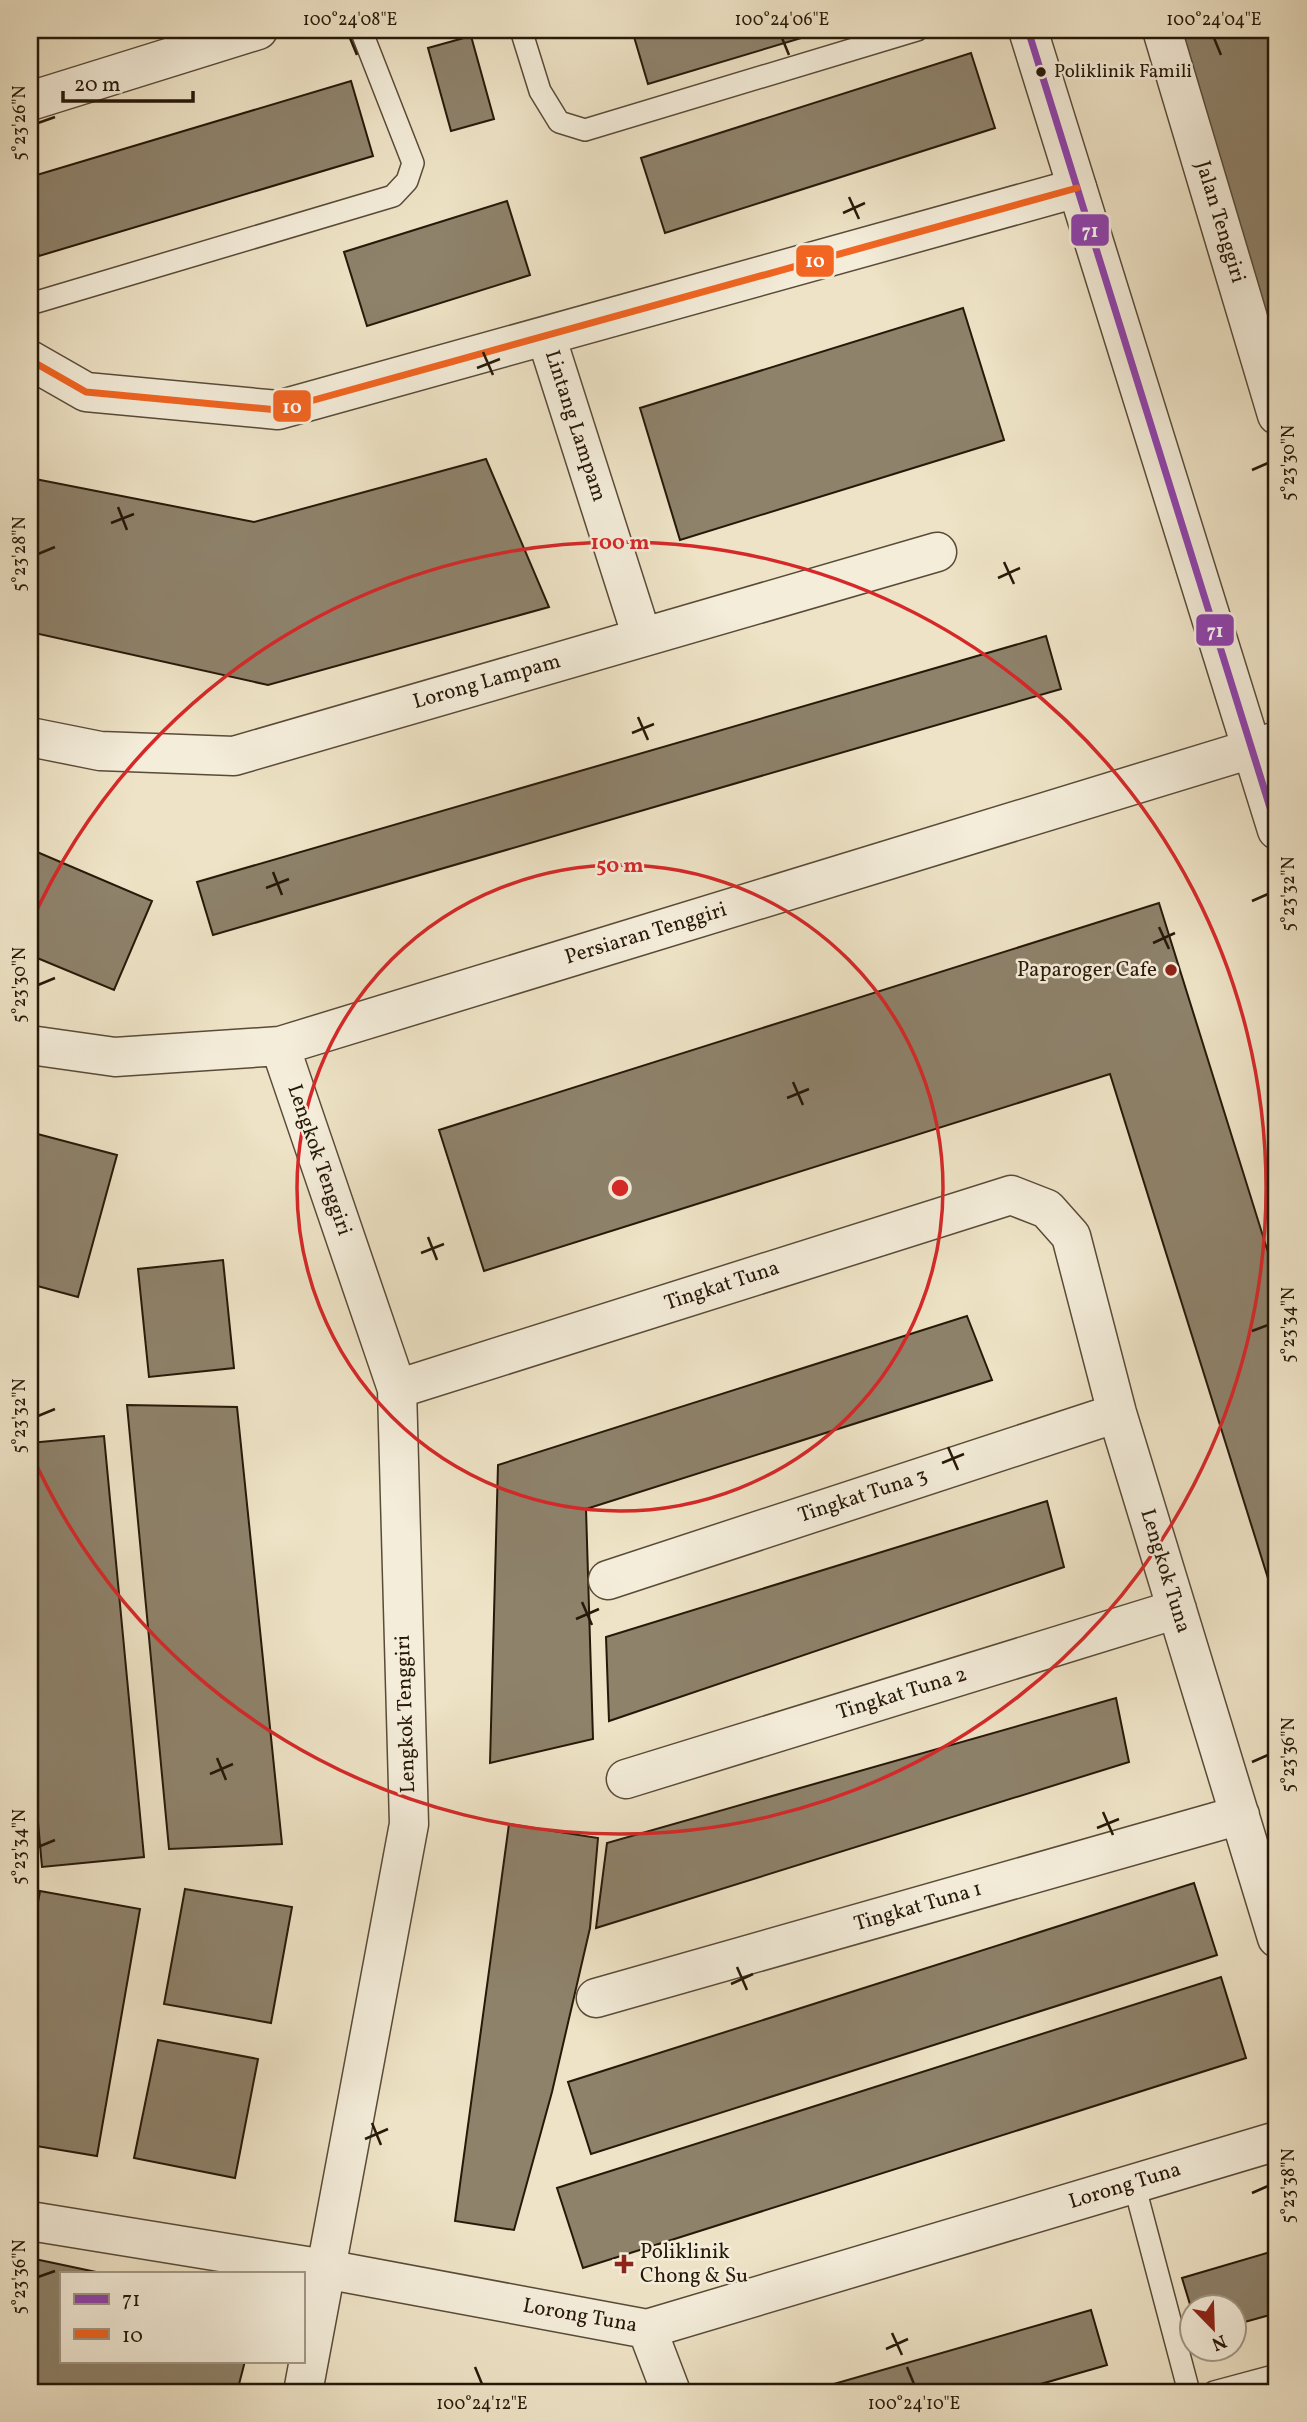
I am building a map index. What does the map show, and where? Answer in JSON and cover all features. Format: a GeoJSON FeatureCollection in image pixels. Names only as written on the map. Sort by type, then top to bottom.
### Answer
{"type":"FeatureCollection","features":[{"type":"Feature","properties":{"kind":"street"},"geometry":{"type":"LineString","coordinates":[[30,101],[258,30]]}},
{"type":"Feature","properties":{"kind":"street"},"geometry":{"type":"LineString","coordinates":[[1028,30],[1077,188],[1265,746],[1277,830]]}},
{"type":"Feature","properties":{"kind":"street","name":"Jalan Tenggiri"},"geometry":{"type":"LineString","coordinates":[[1162,30],[1277,415]]}},
{"type":"Feature","properties":{"kind":"street"},"geometry":{"type":"LineString","coordinates":[[30,360],[86,392],[278,410],[1077,188]]}},
{"type":"Feature","properties":{"kind":"street","name":"Lintang Lampam"},"geometry":{"type":"LineString","coordinates":[[546,336],[642,637]]}},
{"type":"Feature","properties":{"kind":"street","name":"Lorong Lampam"},"geometry":{"type":"LineString","coordinates":[[30,737],[100,751],[234,755],[937,552]]}},
{"type":"Feature","properties":{"kind":"street","name":"Persiaran Tenggiri"},"geometry":{"type":"LineString","coordinates":[[30,1045],[115,1057],[280,1046],[1265,746]]}},
{"type":"Feature","properties":{"kind":"street","name":"Lengkok Tenggiri"},"geometry":{"type":"LineString","coordinates":[[280,1046],[397,1389],[409,1824],[303,2392]]}},
{"type":"Feature","properties":{"kind":"street","name":"Tingkat Tuna"},"geometry":{"type":"LineString","coordinates":[[397,1389],[1011,1195],[1047,1209]]}},
{"type":"Feature","properties":{"kind":"street","name":"Lengkok Tuna"},"geometry":{"type":"LineString","coordinates":[[1047,1209],[1071,1236],[1117,1413],[1277,1938]]}},
{"type":"Feature","properties":{"kind":"street","name":"Tingkat Tuna 3"},"geometry":{"type":"LineString","coordinates":[[608,1580],[1117,1413]]}},
{"type":"Feature","properties":{"kind":"street","name":"Tingkat Tuna 2"},"geometry":{"type":"LineString","coordinates":[[626,1779],[1177,1609]]}},
{"type":"Feature","properties":{"kind":"street","name":"Tingkat Tuna 1"},"geometry":{"type":"LineString","coordinates":[[596,1998],[1240,1815]]}},
{"type":"Feature","properties":{"kind":"street","name":"Lorong Tuna"},"geometry":{"type":"LineString","coordinates":[[30,2221],[325,2269],[648,2329],[1277,2141]]}},
{"type":"Feature","properties":{"kind":"street"},"geometry":{"type":"LineString","coordinates":[[648,2329],[671,2392]]}},
{"type":"Feature","properties":{"kind":"lane"},"geometry":{"type":"LineString","coordinates":[[30,304],[393,196],[407,181],[413,163],[361,30]]}},
{"type":"Feature","properties":{"kind":"lane"},"geometry":{"type":"LineString","coordinates":[[521,30],[540,91],[559,122],[585,130],[917,30]]}},
{"type":"Feature","properties":{"kind":"lane"},"geometry":{"type":"LineString","coordinates":[[1134,2184],[1189,2392]]}},
{"type":"Feature","properties":{"kind":"lane"},"geometry":{"type":"LineString","coordinates":[[1213,2392],[1277,2375]]}},
{"type":"Feature","properties":{"kind":"building"},"geometry":{"type":"Polygon","coordinates":[[[632,30],[828,30],[648,84],[632,30]]]}},
{"type":"Feature","properties":{"kind":"building"},"geometry":{"type":"Polygon","coordinates":[[[1170,30],[1277,30],[1277,383],[1170,30]]]}},
{"type":"Feature","properties":{"kind":"building"},"geometry":{"type":"Polygon","coordinates":[[[471,36],[494,119],[451,131],[428,48],[471,36]]]}},
{"type":"Feature","properties":{"kind":"building"},"geometry":{"type":"Polygon","coordinates":[[[971,53],[995,128],[665,233],[641,158],[971,53]]]}},
{"type":"Feature","properties":{"kind":"building"},"geometry":{"type":"Polygon","coordinates":[[[351,81],[373,156],[39,256],[30,223],[30,177],[351,81]]]}},
{"type":"Feature","properties":{"kind":"building"},"geometry":{"type":"Polygon","coordinates":[[[507,201],[530,275],[367,326],[344,252],[507,201]]]}},
{"type":"Feature","properties":{"kind":"building"},"geometry":{"type":"Polygon","coordinates":[[[963,308],[1004,440],[680,540],[640,408],[963,308]]]}},
{"type":"Feature","properties":{"kind":"building"},"geometry":{"type":"Polygon","coordinates":[[[486,459],[549,607],[268,685],[30,632],[30,478],[254,522],[486,459]]]}},
{"type":"Feature","properties":{"kind":"building"},"geometry":{"type":"Polygon","coordinates":[[[1046,636],[1061,689],[213,935],[197,882],[1046,636]]]}},
{"type":"Feature","properties":{"kind":"building"},"geometry":{"type":"Polygon","coordinates":[[[30,849],[152,901],[114,990],[30,955],[30,849]]]}},
{"type":"Feature","properties":{"kind":"building"},"geometry":{"type":"Polygon","coordinates":[[[1159,903],[1277,1281],[1277,1607],[1110,1074],[484,1271],[439,1130],[1159,903]]]}},
{"type":"Feature","properties":{"kind":"building"},"geometry":{"type":"Polygon","coordinates":[[[30,1132],[117,1155],[78,1297],[30,1284],[30,1132]]]}},
{"type":"Feature","properties":{"kind":"building"},"geometry":{"type":"Polygon","coordinates":[[[223,1260],[234,1368],[149,1377],[138,1269],[223,1260]]]}},
{"type":"Feature","properties":{"kind":"building"},"geometry":{"type":"Polygon","coordinates":[[[967,1316],[992,1380],[586,1509],[593,1739],[490,1763],[498,1465],[967,1316]]]}},
{"type":"Feature","properties":{"kind":"building"},"geometry":{"type":"Polygon","coordinates":[[[127,1405],[237,1407],[282,1844],[169,1849],[127,1405]]]}},
{"type":"Feature","properties":{"kind":"building"},"geometry":{"type":"Polygon","coordinates":[[[104,1436],[144,1857],[42,1867],[30,1732],[30,1443],[104,1436]]]}},
{"type":"Feature","properties":{"kind":"building"},"geometry":{"type":"Polygon","coordinates":[[[1047,1501],[1064,1567],[609,1721],[606,1637],[1047,1501]]]}},
{"type":"Feature","properties":{"kind":"building"},"geometry":{"type":"Polygon","coordinates":[[[1116,1698],[1129,1762],[596,1928],[607,1843],[1116,1698]]]}},
{"type":"Feature","properties":{"kind":"building"},"geometry":{"type":"Polygon","coordinates":[[[509,1824],[598,1838],[590,1928],[552,2092],[514,2230],[455,2221],[509,1824]]]}},
{"type":"Feature","properties":{"kind":"building"},"geometry":{"type":"Polygon","coordinates":[[[1194,1883],[1217,1955],[591,2154],[568,2082],[1194,1883]]]}},
{"type":"Feature","properties":{"kind":"building"},"geometry":{"type":"Polygon","coordinates":[[[185,1889],[292,1907],[271,2023],[164,2004],[185,1889]]]}},
{"type":"Feature","properties":{"kind":"building"},"geometry":{"type":"Polygon","coordinates":[[[40,1891],[140,1909],[97,2156],[30,2145],[30,1947],[40,1891]]]}},
{"type":"Feature","properties":{"kind":"building"},"geometry":{"type":"Polygon","coordinates":[[[1221,1977],[1246,2058],[583,2268],[557,2188],[1221,1977]]]}},
{"type":"Feature","properties":{"kind":"building"},"geometry":{"type":"Polygon","coordinates":[[[158,2040],[258,2059],[235,2178],[134,2158],[158,2040]]]}},
{"type":"Feature","properties":{"kind":"building"},"geometry":{"type":"Polygon","coordinates":[[[1277,2250],[1277,2313],[1248,2321],[1248,2292],[1186,2292],[1182,2278],[1277,2250]]]}},
{"type":"Feature","properties":{"kind":"building"},"geometry":{"type":"Polygon","coordinates":[[[30,2258],[96,2272],[60,2272],[60,2362],[245,2362],[237,2392],[30,2392],[30,2258]]]}},
{"type":"Feature","properties":{"kind":"building"},"geometry":{"type":"Polygon","coordinates":[[[1091,2310],[1107,2365],[1013,2392],[806,2392],[1091,2310]]]}},
{"type":"Feature","properties":{"kind":"transit line","name":"71"},"geometry":{"type":"LineString","coordinates":[[1028,30],[1277,830]]}},
{"type":"Feature","properties":{"kind":"transit line","name":"10"},"geometry":{"type":"LineString","coordinates":[[30,360],[86,392],[278,410],[1077,188]]}},
{"type":"Feature","properties":{"kind":"place","name":"Poliklinik Famili"},"geometry":{"type":"Point","coordinates":[1041,72]}},
{"type":"Feature","properties":{"kind":"place","name":"Paparoger Cafe"},"geometry":{"type":"Point","coordinates":[1171,970]}},
{"type":"Feature","properties":{"kind":"place","name":"Poliklinik Chong & Su"},"geometry":{"type":"Point","coordinates":[624,2264]}}]}
